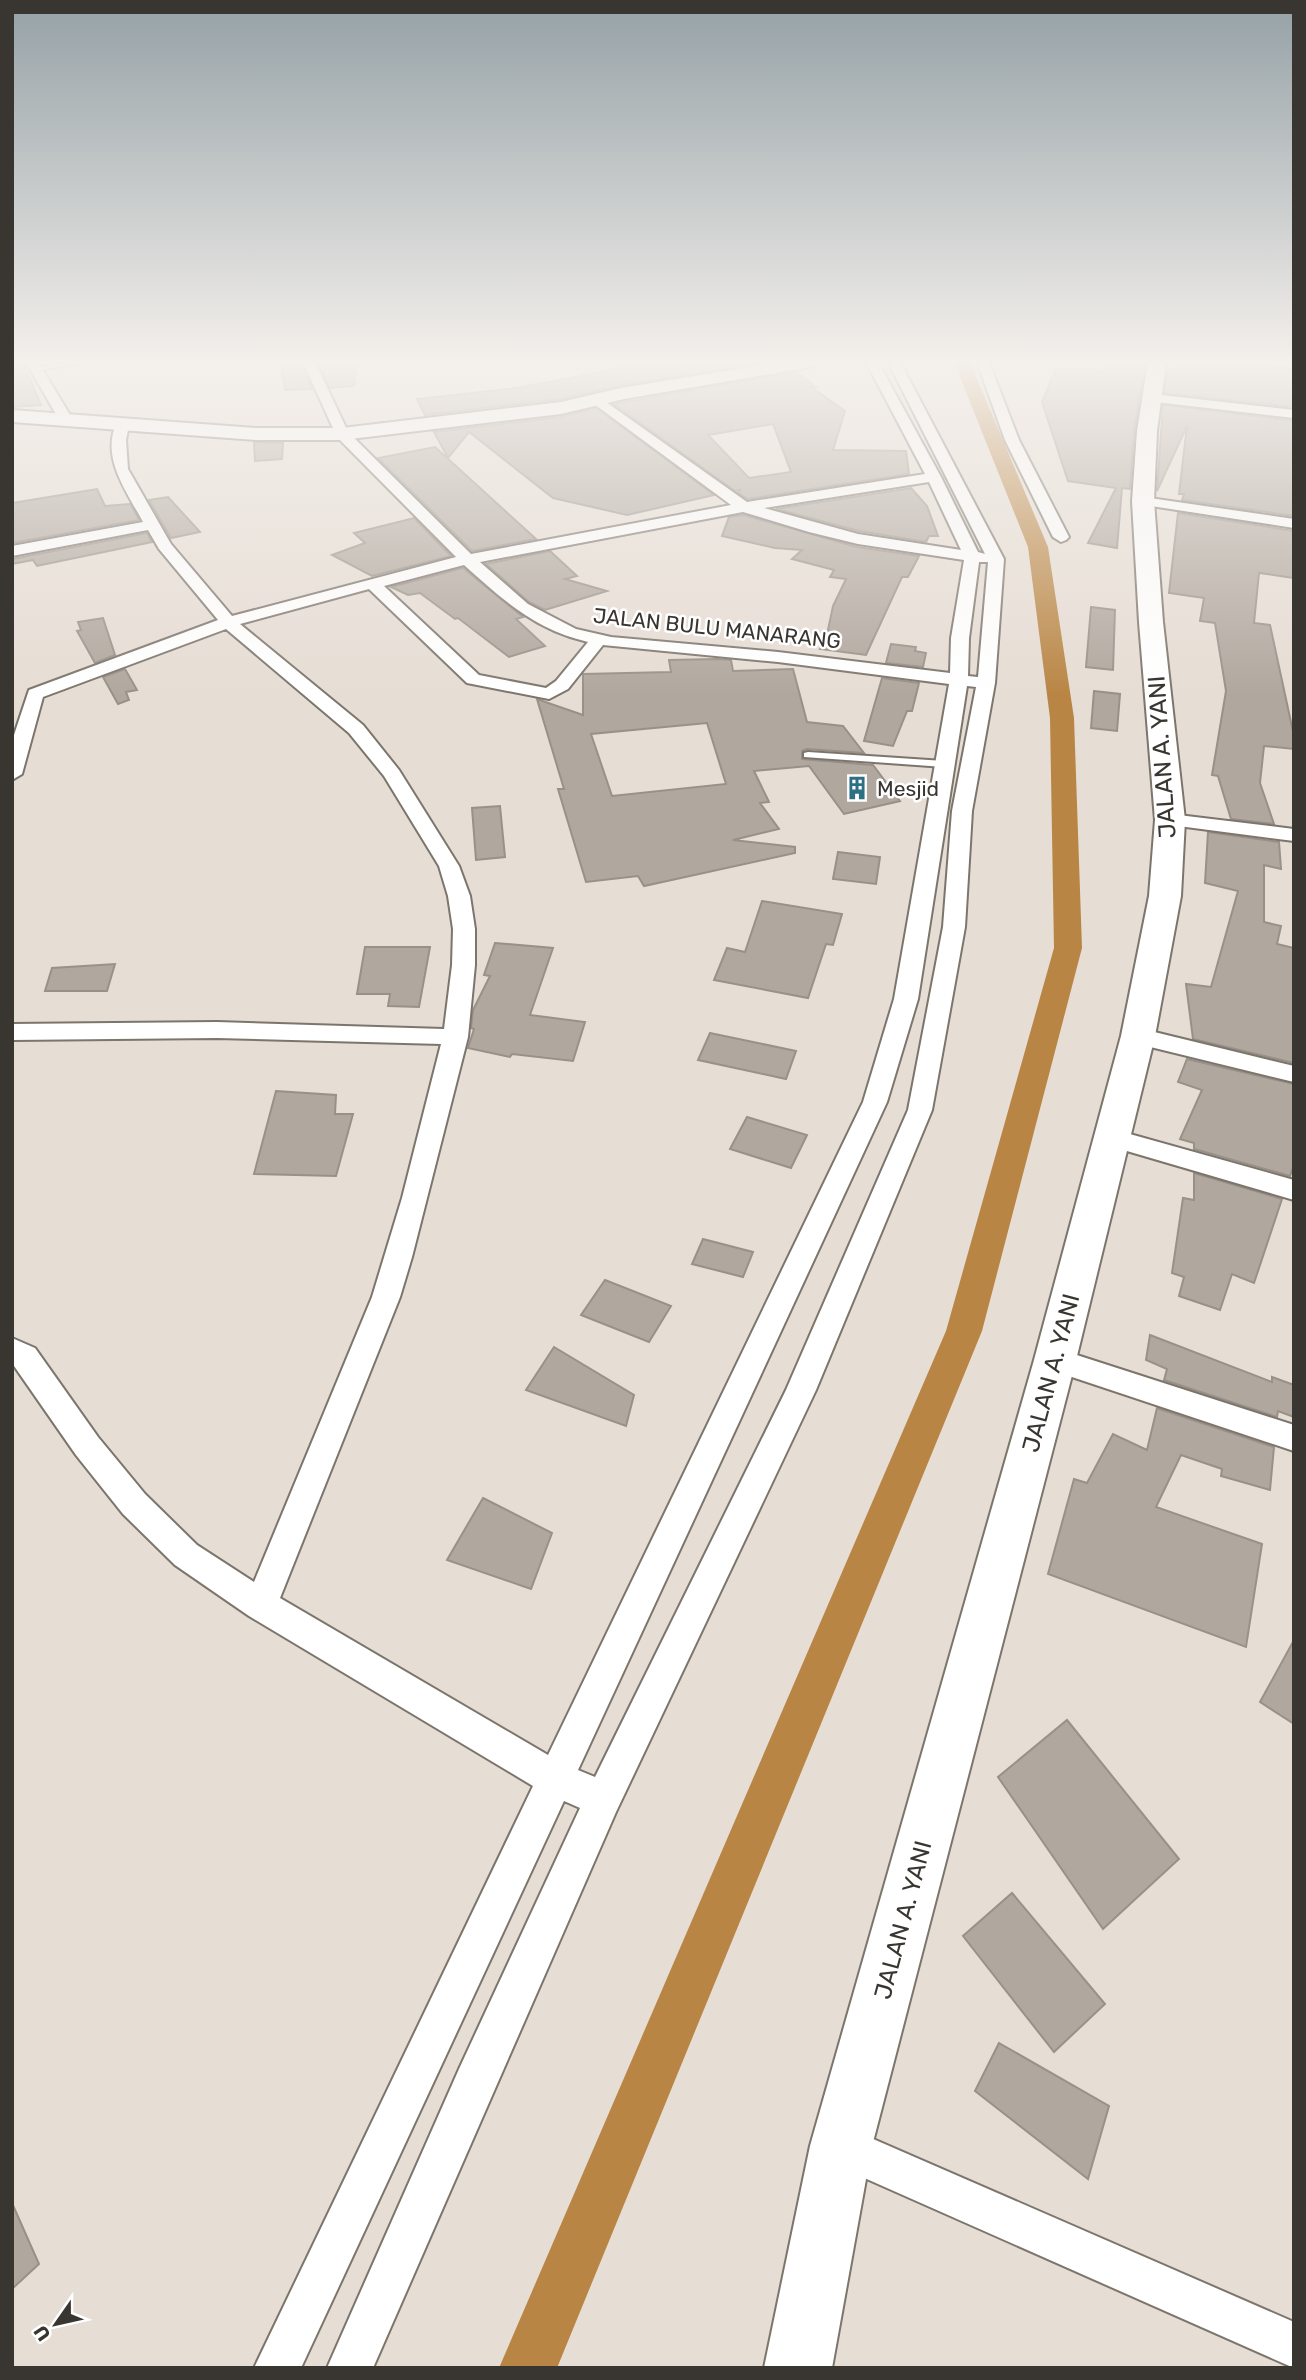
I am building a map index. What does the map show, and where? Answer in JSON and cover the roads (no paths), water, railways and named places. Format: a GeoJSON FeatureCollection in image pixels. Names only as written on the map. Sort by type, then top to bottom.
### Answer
{"type":"FeatureCollection","features":[{"type":"Feature","properties":{"kind":"main road","name":"JALAN A. YANI"},"geometry":{"type":"LineString","coordinates":[[798,2368],[841,2146],[1055,1360],[1138,1036],[1165,896],[1170,820],[1151,622],[1143,501],[1145,473]]}},
{"type":"Feature","properties":{"kind":"street"},"geometry":{"type":"LineString","coordinates":[[123,473],[164,546],[228,622],[356,729],[392,774],[449,866],[464,939],[456,1037],[394,1273],[261,1605]]}},
{"type":"Feature","properties":{"kind":"street","name":"JALAN BULU MANARANG"},"geometry":{"type":"LineString","coordinates":[[381,473],[467,559],[522,608],[571,633],[598,640],[778,657],[973,681]]}},
{"type":"Feature","properties":{"kind":"street"},"geometry":{"type":"LineString","coordinates":[[694,473],[744,507],[814,529],[858,539],[984,558]]}},
{"type":"Feature","properties":{"kind":"street"},"geometry":{"type":"LineString","coordinates":[[932,473],[984,558]]}},
{"type":"Feature","properties":{"kind":"street"},"geometry":{"type":"LineString","coordinates":[[277,2368],[875,1102],[906,999],[953,761],[973,681],[961,638],[984,558],[945,473]]}},
{"type":"Feature","properties":{"kind":"street"},"geometry":{"type":"LineString","coordinates":[[1029,473],[1061,537]]}},
{"type":"Feature","properties":{"kind":"street"},"geometry":{"type":"LineString","coordinates":[[12,700],[35,694],[228,622],[467,559],[744,507],[934,477]]}},
{"type":"Feature","properties":{"kind":"street"},"geometry":{"type":"LineString","coordinates":[[1143,501],[1294,524]]}},
{"type":"Feature","properties":{"kind":"street"},"geometry":{"type":"LineString","coordinates":[[12,551],[151,525]]}},
{"type":"Feature","properties":{"kind":"street"},"geometry":{"type":"LineString","coordinates":[[372,583],[421,632],[477,680],[549,694],[562,685],[598,640]]}},
{"type":"Feature","properties":{"kind":"street"},"geometry":{"type":"LineString","coordinates":[[12,774],[35,694]]}},
{"type":"Feature","properties":{"kind":"street"},"geometry":{"type":"LineString","coordinates":[[350,2368],[603,1799],[802,1390],[920,1110],[954,927],[962,811],[953,761]]}},
{"type":"Feature","properties":{"kind":"street"},"geometry":{"type":"LineString","coordinates":[[1170,820],[1294,835]]}},
{"type":"Feature","properties":{"kind":"street"},"geometry":{"type":"LineString","coordinates":[[906,999],[938,1004]]}},
{"type":"Feature","properties":{"kind":"street"},"geometry":{"type":"LineString","coordinates":[[12,1032],[217,1030],[456,1037]]}},
{"type":"Feature","properties":{"kind":"street"},"geometry":{"type":"LineString","coordinates":[[1138,1036],[1294,1074]]}},
{"type":"Feature","properties":{"kind":"street"},"geometry":{"type":"LineString","coordinates":[[1112,1138],[1294,1190]]}},
{"type":"Feature","properties":{"kind":"street"},"geometry":{"type":"LineString","coordinates":[[12,1350],[25,1356],[87,1446],[150,1521],[186,1555],[261,1605],[555,1779],[603,1799]]}},
{"type":"Feature","properties":{"kind":"street"},"geometry":{"type":"LineString","coordinates":[[1055,1360],[1294,1438]]}},
{"type":"Feature","properties":{"kind":"street"},"geometry":{"type":"LineString","coordinates":[[841,2146],[1294,2345]]}},
{"type":"Feature","properties":{"kind":"lane"},"geometry":{"type":"LineString","coordinates":[[808,755],[953,761]]}},
{"type":"Feature","properties":{"kind":"waterway"},"geometry":{"type":"LineString","coordinates":[[528,2368],[964,1331],[1068,948],[1062,718],[1038,547],[1009,473]]}},
{"type":"Feature","properties":{"kind":"place","name":"Mesjid"},"geometry":{"type":"Point","coordinates":[857,788]}}]}
